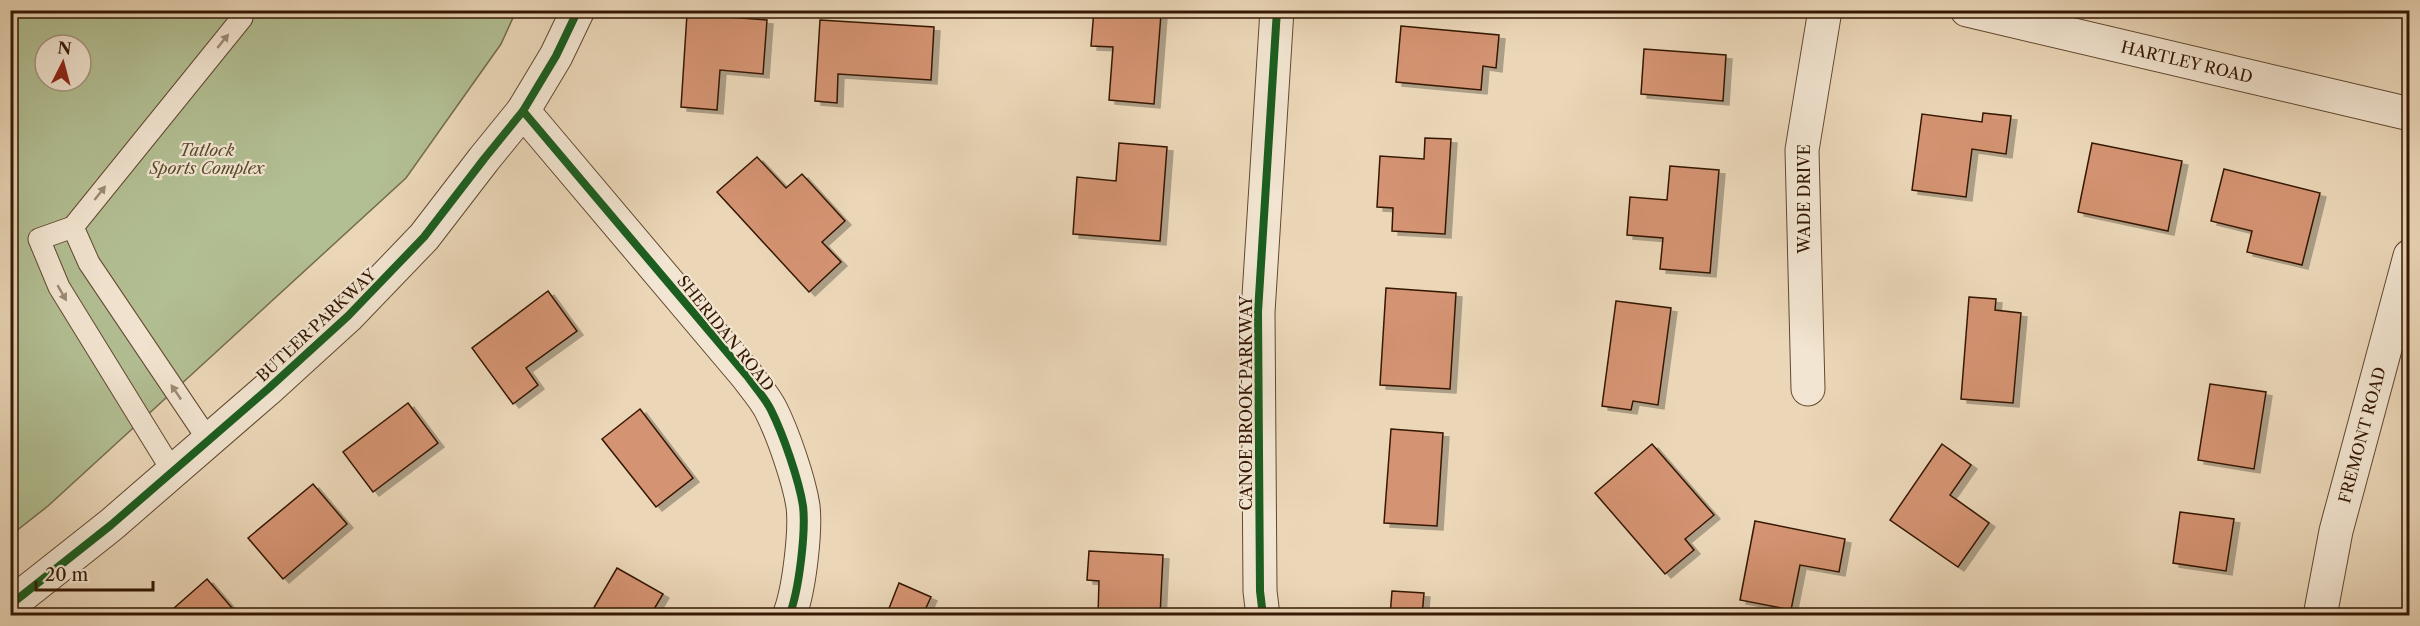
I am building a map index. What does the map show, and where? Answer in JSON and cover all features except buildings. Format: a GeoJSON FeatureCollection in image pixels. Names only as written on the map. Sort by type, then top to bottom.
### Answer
{"type":"FeatureCollection","features":[{"type":"Feature","properties":{"kind":"street","name":"BUTLER PARKWAY"},"geometry":{"type":"LineString","coordinates":[[10,605],[209,441],[348,316],[424,237],[523,111],[556,56],[578,10]]}},
{"type":"Feature","properties":{"kind":"street","name":"CANOE BROOK PARKWAY"},"geometry":{"type":"LineString","coordinates":[[1263,615],[1260,591],[1258,312],[1277,10]]}},
{"type":"Feature","properties":{"kind":"street","name":"WADE DRIVE"},"geometry":{"type":"LineString","coordinates":[[1808,389],[1802,150],[1825,10]]}},
{"type":"Feature","properties":{"kind":"street","name":"HARTLEY ROAD"},"geometry":{"type":"LineString","coordinates":[[1967,10],[2409,114]]}},
{"type":"Feature","properties":{"kind":"street","name":"SHERIDAN ROAD"},"geometry":{"type":"LineString","coordinates":[[523,111],[747,376],[770,408],[787,449],[803,507],[801,562],[794,605],[789,615]]}},
{"type":"Feature","properties":{"kind":"street","name":"FREMONT ROAD"},"geometry":{"type":"LineString","coordinates":[[2320,615],[2336,531],[2409,256]]}},
{"type":"Feature","properties":{"kind":"lane"},"geometry":{"type":"LineString","coordinates":[[172,472],[58,287],[39,239],[73,227],[242,18]]}},
{"type":"Feature","properties":{"kind":"lane"},"geometry":{"type":"LineString","coordinates":[[73,227],[89,263],[209,441]]}},
{"type":"Feature","properties":{"kind":"green space","name":"Tatlock Sports Complex"},"geometry":{"type":"Polygon","coordinates":[[[11,11],[516,11],[501,44],[406,178],[48,506],[11,535],[11,11]]]}},
{"type":"Feature","properties":{"kind":"cycle path"},"geometry":{"type":"LineString","coordinates":[[10,605],[111,525],[269,388],[348,316],[424,237],[523,111],[556,56],[578,10]]}},
{"type":"Feature","properties":{"kind":"cycle path"},"geometry":{"type":"LineString","coordinates":[[1263,616],[1260,591],[1258,312],[1277,10]]}},
{"type":"Feature","properties":{"kind":"cycle path"},"geometry":{"type":"LineString","coordinates":[[523,111],[747,376],[771,410],[790,457],[798,483],[804,517],[801,561],[789,616]]}}]}
